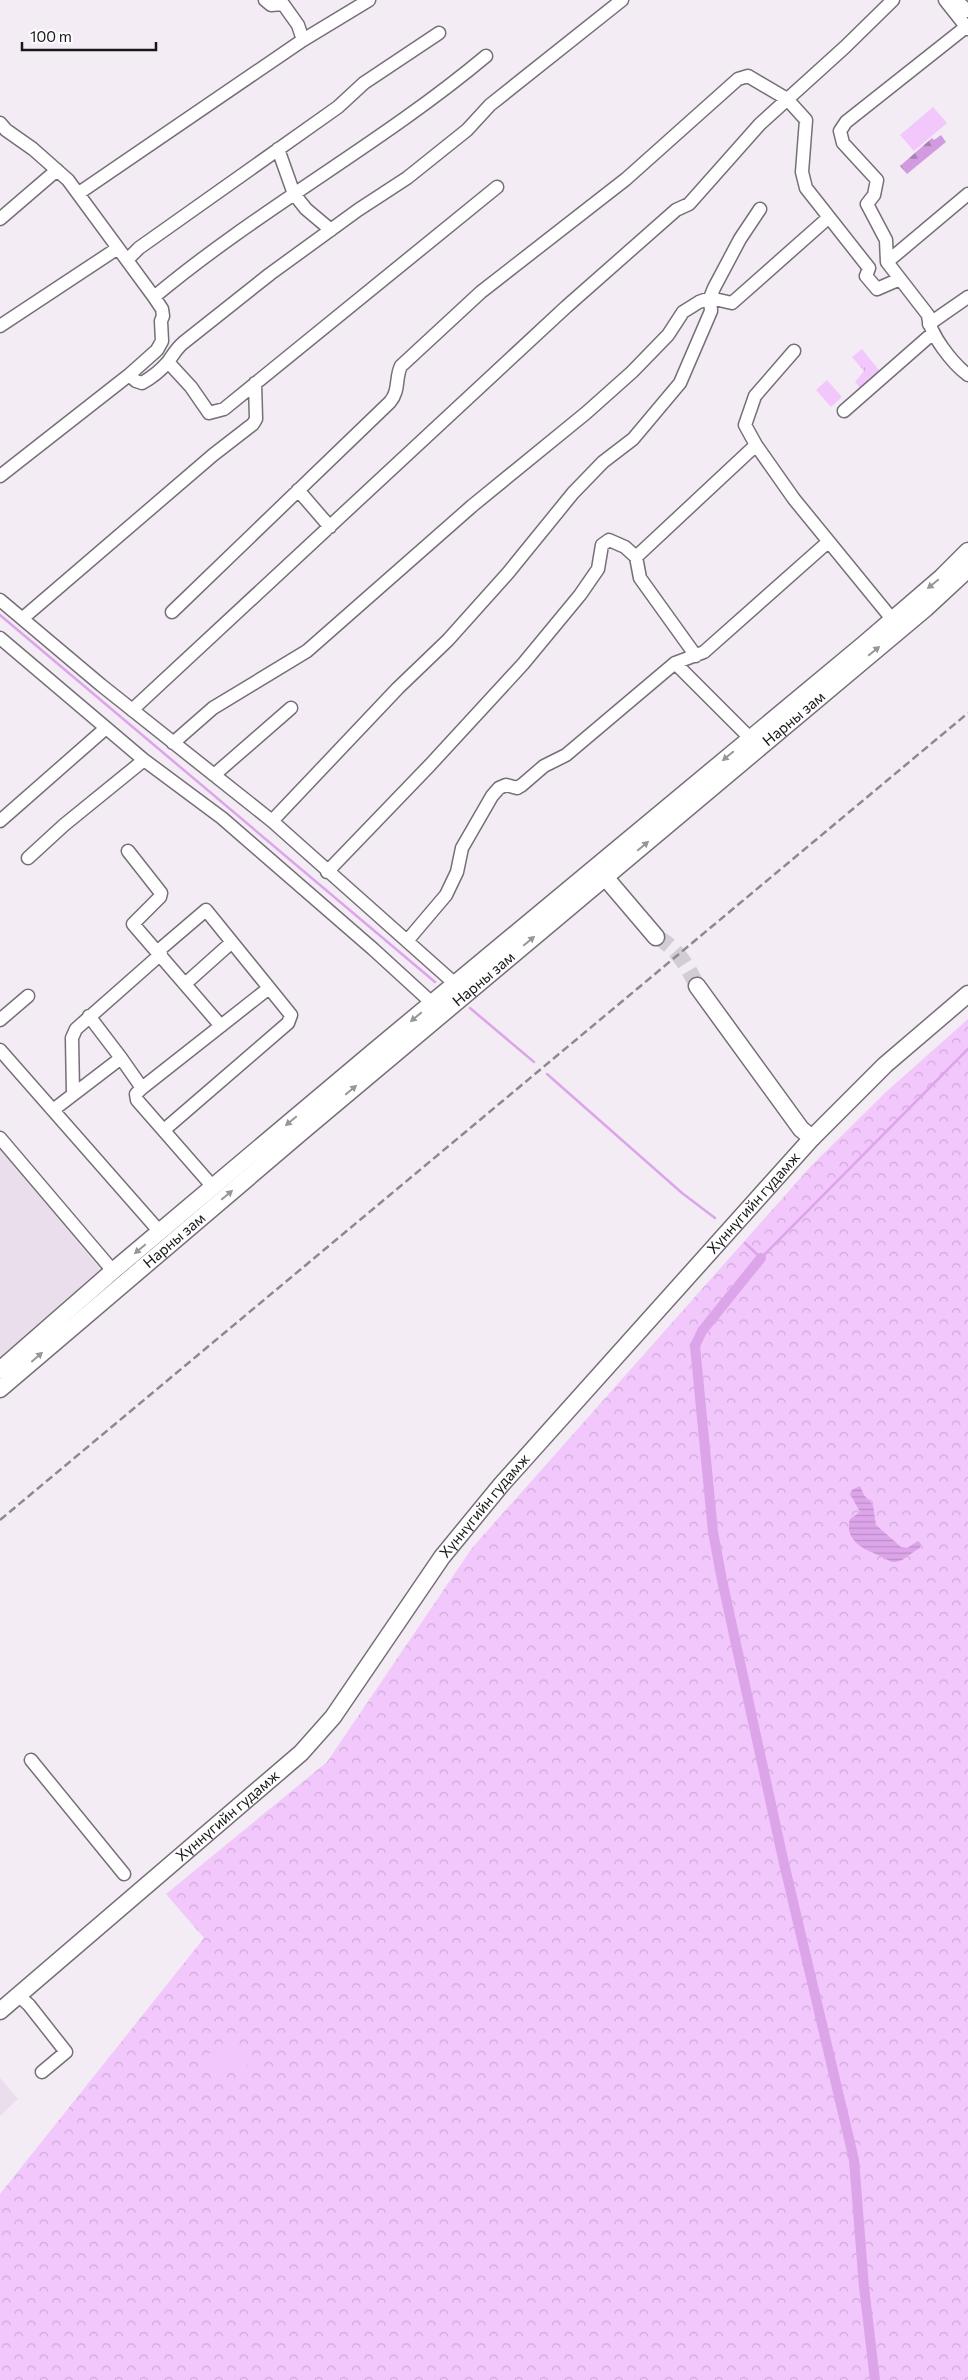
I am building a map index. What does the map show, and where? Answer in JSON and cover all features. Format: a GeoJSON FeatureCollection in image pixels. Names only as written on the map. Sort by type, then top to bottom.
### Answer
{"type":"FeatureCollection","features":[{"type":"Feature","properties":{"kind":"main road","name":"Нарны зам"},"geometry":{"type":"LineString","coordinates":[[754,743],[892,619],[942,577],[968,551]]}},
{"type":"Feature","properties":{"kind":"main road","name":"Нарны зам"},"geometry":{"type":"LineString","coordinates":[[0,1389],[461,989],[754,743],[941,596],[968,569]]}},
{"type":"Feature","properties":{"kind":"main road"},"geometry":{"type":"LineString","coordinates":[[601,871],[656,937]]}},
{"type":"Feature","properties":{"kind":"main road"},"geometry":{"type":"LineString","coordinates":[[697,986],[801,1129],[812,1138]]}},
{"type":"Feature","properties":{"kind":"main road","name":"Нарны зам"},"geometry":{"type":"LineString","coordinates":[[0,1370],[113,1271],[432,1004],[461,989]]}},
{"type":"Feature","properties":{"kind":"main road","name":"Хүннүгийн гудамж"},"geometry":{"type":"LineString","coordinates":[[0,2012],[279,1774],[313,1740],[341,1706],[442,1557],[475,1514],[812,1138],[886,1064],[968,994]]}},
{"type":"Feature","properties":{"kind":"street"},"geometry":{"type":"LineString","coordinates":[[265,0],[271,6],[283,4],[298,25],[303,40]]}},
{"type":"Feature","properties":{"kind":"street"},"geometry":{"type":"LineString","coordinates":[[79,193],[303,40],[369,0]]}},
{"type":"Feature","properties":{"kind":"street"},"geometry":{"type":"LineString","coordinates":[[129,375],[136,382],[142,383],[170,357],[270,274],[407,178],[467,130],[490,105],[622,0]]}},
{"type":"Feature","properties":{"kind":"street"},"geometry":{"type":"LineString","coordinates":[[132,710],[566,307],[676,210],[689,204],[760,124],[845,47],[893,0]]}},
{"type":"Feature","properties":{"kind":"street"},"geometry":{"type":"LineString","coordinates":[[944,0],[967,28],[846,122],[840,131],[843,143],[877,180],[874,195],[867,204],[886,240],[887,262],[928,315],[931,328],[962,370],[968,375]]}},
{"type":"Feature","properties":{"kind":"street"},"geometry":{"type":"LineString","coordinates":[[956,0],[968,11]]}},
{"type":"Feature","properties":{"kind":"street"},"geometry":{"type":"LineString","coordinates":[[127,260],[139,248],[338,106],[364,83],[439,33]]}},
{"type":"Feature","properties":{"kind":"street"},"geometry":{"type":"LineString","coordinates":[[154,297],[227,239],[407,118],[486,56]]}},
{"type":"Feature","properties":{"kind":"street"},"geometry":{"type":"LineString","coordinates":[[172,612],[397,394],[398,372],[402,366],[481,292],[626,179],[738,79],[748,76],[787,98],[806,120],[802,172],[806,188],[869,268],[866,276],[877,289],[900,279]]}},
{"type":"Feature","properties":{"kind":"street"},"geometry":{"type":"LineString","coordinates":[[2,130],[57,170],[79,193],[162,309],[162,341],[170,357],[209,413],[224,409],[497,187]]}},
{"type":"Feature","properties":{"kind":"street"},"geometry":{"type":"LineString","coordinates":[[278,150],[294,194],[306,209],[331,230]]}},
{"type":"Feature","properties":{"kind":"street"},"geometry":{"type":"LineString","coordinates":[[0,219],[57,170]]}},
{"type":"Feature","properties":{"kind":"street"},"geometry":{"type":"LineString","coordinates":[[887,262],[968,194]]}},
{"type":"Feature","properties":{"kind":"street"},"geometry":{"type":"LineString","coordinates":[[272,821],[398,688],[448,640],[508,573],[573,493],[603,462],[632,439],[680,383],[710,311],[710,298],[740,239],[760,209]]}},
{"type":"Feature","properties":{"kind":"street"},"geometry":{"type":"LineString","coordinates":[[173,744],[213,708],[307,651],[472,506],[586,413],[632,372],[668,335],[683,312],[699,302],[710,298],[732,303],[828,218]]}},
{"type":"Feature","properties":{"kind":"street"},"geometry":{"type":"LineString","coordinates":[[0,326],[118,248]]}},
{"type":"Feature","properties":{"kind":"street"},"geometry":{"type":"LineString","coordinates":[[844,411],[931,328],[968,297]]}},
{"type":"Feature","properties":{"kind":"street"},"geometry":{"type":"LineString","coordinates":[[0,476],[129,375],[157,350],[162,341]]}},
{"type":"Feature","properties":{"kind":"street"},"geometry":{"type":"LineString","coordinates":[[794,351],[755,396],[746,425],[756,445],[794,499],[892,619]]}},
{"type":"Feature","properties":{"kind":"street"},"geometry":{"type":"LineString","coordinates":[[23,618],[213,455],[253,424],[256,419],[255,383]]}},
{"type":"Feature","properties":{"kind":"street"},"geometry":{"type":"LineString","coordinates":[[636,557],[756,445]]}},
{"type":"Feature","properties":{"kind":"street"},"geometry":{"type":"LineString","coordinates":[[298,490],[330,527]]}},
{"type":"Feature","properties":{"kind":"street"},"geometry":{"type":"LineString","coordinates":[[327,872],[430,765],[523,664],[580,595],[598,569],[602,545],[609,540],[625,546],[636,557],[640,578],[696,656]]}},
{"type":"Feature","properties":{"kind":"street"},"geometry":{"type":"LineString","coordinates":[[408,941],[446,895],[457,872],[462,848],[492,796],[499,788],[506,785],[516,788],[522,785],[544,766],[566,755],[676,663],[704,652],[828,542]]}},
{"type":"Feature","properties":{"kind":"street"},"geometry":{"type":"LineString","coordinates":[[0,600],[173,744],[272,821],[327,872],[461,989]]}},
{"type":"Feature","properties":{"kind":"street"},"geometry":{"type":"LineString","coordinates":[[0,638],[144,760],[222,818],[373,949],[432,1004]]}},
{"type":"Feature","properties":{"kind":"street"},"geometry":{"type":"LineString","coordinates":[[676,663],[754,743]]}},
{"type":"Feature","properties":{"kind":"street"},"geometry":{"type":"LineString","coordinates":[[214,776],[290,708]]}},
{"type":"Feature","properties":{"kind":"street"},"geometry":{"type":"LineString","coordinates":[[0,821],[106,728]]}},
{"type":"Feature","properties":{"kind":"street"},"geometry":{"type":"LineString","coordinates":[[28,858],[64,825],[144,760]]}},
{"type":"Feature","properties":{"kind":"street"},"geometry":{"type":"LineString","coordinates":[[128,851],[161,894],[133,924],[221,1026]]}},
{"type":"Feature","properties":{"kind":"street"},"geometry":{"type":"LineString","coordinates":[[72,1093],[72,1038],[76,1029],[206,910],[291,1015],[288,1023],[164,1130]]}},
{"type":"Feature","properties":{"kind":"street"},"geometry":{"type":"LineString","coordinates":[[185,984],[232,942]]}},
{"type":"Feature","properties":{"kind":"street"},"geometry":{"type":"LineString","coordinates":[[213,1188],[137,1100],[136,1094],[269,988]]}},
{"type":"Feature","properties":{"kind":"street"},"geometry":{"type":"LineString","coordinates":[[0,1020],[28,996]]}},
{"type":"Feature","properties":{"kind":"street"},"geometry":{"type":"LineString","coordinates":[[89,1016],[142,1088]]}},
{"type":"Feature","properties":{"kind":"street"},"geometry":{"type":"LineString","coordinates":[[0,1050],[160,1232]]}},
{"type":"Feature","properties":{"kind":"street"},"geometry":{"type":"LineString","coordinates":[[53,1110],[72,1093],[121,1058]]}},
{"type":"Feature","properties":{"kind":"street"},"geometry":{"type":"LineString","coordinates":[[0,1138],[113,1271]]}},
{"type":"Feature","properties":{"kind":"street"},"geometry":{"type":"LineString","coordinates":[[31,1760],[124,1874]]}},
{"type":"Feature","properties":{"kind":"street"},"geometry":{"type":"LineString","coordinates":[[19,1996],[29,2005],[66,2052],[42,2072]]}},
{"type":"Feature","properties":{"kind":"shaded area"},"geometry":{"type":"Polygon","coordinates":[[[0,1149],[100,1269],[0,1357],[0,1149]]]}},
{"type":"Feature","properties":{"kind":"shaded area"},"geometry":{"type":"Polygon","coordinates":[[[860,1486],[864,1495],[873,1505],[876,1525],[901,1547],[907,1548],[918,1541],[921,1544],[920,1548],[902,1560],[894,1562],[866,1550],[856,1543],[852,1538],[849,1526],[850,1519],[860,1512],[850,1494],[852,1490],[860,1486]]]}},
{"type":"Feature","properties":{"kind":"shaded area"},"geometry":{"type":"Polygon","coordinates":[[[0,2078],[18,2099],[0,2116],[0,2078]]]}},
{"type":"Feature","properties":{"kind":"green space"},"geometry":{"type":"Polygon","coordinates":[[[933,107],[947,123],[914,151],[900,135],[933,107]]]}},
{"type":"Feature","properties":{"kind":"green space"},"geometry":{"type":"Polygon","coordinates":[[[941,135],[946,142],[907,174],[900,166],[932,138],[934,140],[941,135]]]}},
{"type":"Feature","properties":{"kind":"green space"},"geometry":{"type":"Polygon","coordinates":[[[862,349],[882,374],[862,390],[855,382],[864,371],[852,357],[862,349]]]}},
{"type":"Feature","properties":{"kind":"green space"},"geometry":{"type":"Polygon","coordinates":[[[827,380],[842,397],[831,407],[816,390],[827,380]]]}},
{"type":"Feature","properties":{"kind":"green space"},"geometry":{"type":"Polygon","coordinates":[[[968,1019],[968,2380],[0,2380],[0,2194],[204,1938],[166,1894],[327,1762],[472,1548],[812,1165],[886,1092],[968,1019]]]}},
{"type":"Feature","properties":{"kind":"green space"},"geometry":{"type":"Polygon","coordinates":[[[241,2044],[248,2066],[212,2078],[205,2055],[241,2044]]]}},
{"type":"Feature","properties":{"kind":"waterway"},"geometry":{"type":"LineString","coordinates":[[0,615],[435,982]]}},
{"type":"Feature","properties":{"kind":"waterway"},"geometry":{"type":"LineString","coordinates":[[470,1008],[534,1062]]}},
{"type":"Feature","properties":{"kind":"waterway"},"geometry":{"type":"LineString","coordinates":[[745,1243],[761,1258],[968,1049]]}},
{"type":"Feature","properties":{"kind":"waterway"},"geometry":{"type":"LineString","coordinates":[[547,1074],[682,1193],[715,1218]]}},
{"type":"Feature","properties":{"kind":"waterway"},"geometry":{"type":"LineString","coordinates":[[761,1258],[702,1331],[695,1346],[713,1532],[783,1859],[854,2160],[864,2287],[875,2380]]}},
{"type":"Feature","properties":{"kind":"tunnel"},"geometry":{"type":"LineString","coordinates":[[656,937],[675,951],[686,965],[697,986]]}},
{"type":"Feature","properties":{"kind":"railway"},"geometry":{"type":"LineString","coordinates":[[0,1520],[968,713]]}}]}
